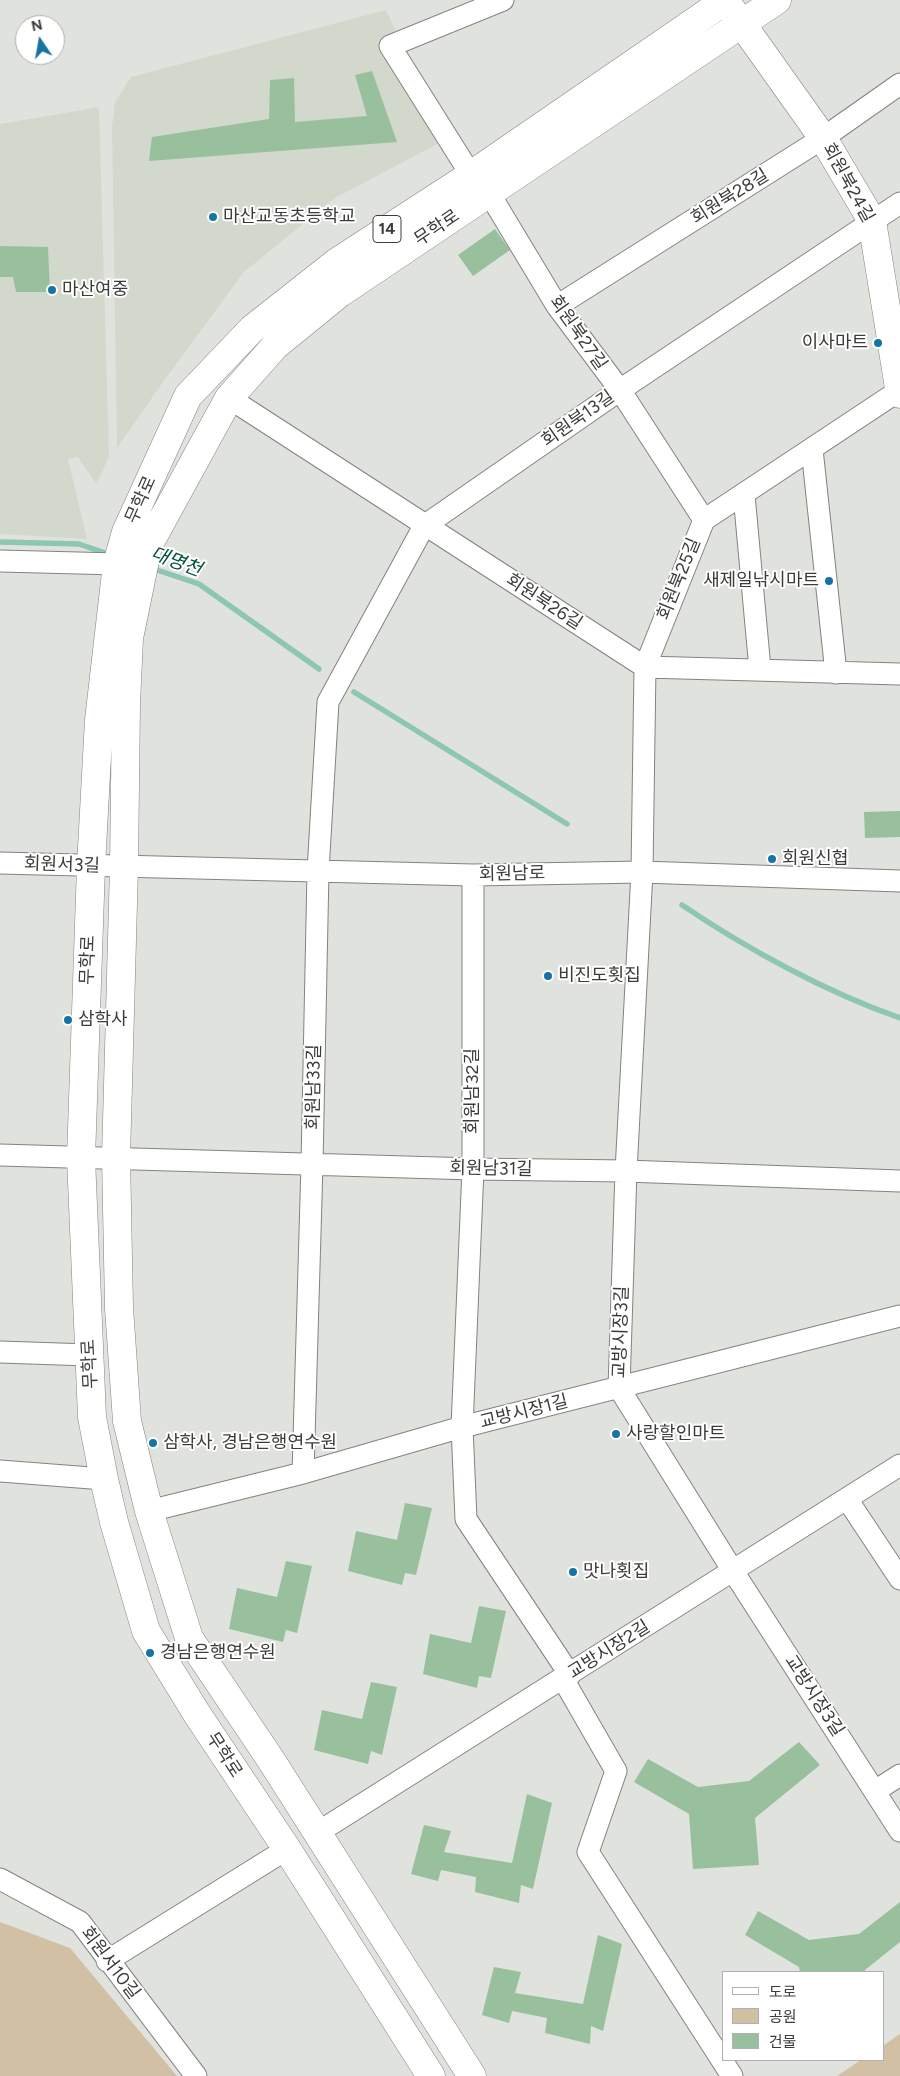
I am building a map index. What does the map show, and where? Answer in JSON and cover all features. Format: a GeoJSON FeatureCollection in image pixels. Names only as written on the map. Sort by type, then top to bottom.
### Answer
{"type":"FeatureCollection","features":[{"type":"Feature","properties":{"kind":"main road","name":"무학로"},"geometry":{"type":"LineString","coordinates":[[472,2076],[271,1760],[190,1638],[149,1511],[127,1421],[119,1308],[116,1157],[124,867],[126,704],[133,553],[229,398],[275,346],[480,184],[725,0]]}},
{"type":"Feature","properties":{"kind":"main road","name":"회원북24길"},"geometry":{"type":"LineString","coordinates":[[725,0],[823,138],[872,221],[900,391]]}},
{"type":"Feature","properties":{"kind":"main road","name":"무학로"},"geometry":{"type":"LineString","coordinates":[[431,2076],[287,1850],[197,1714],[146,1631],[114,1522],[92,1417],[81,1158],[91,866],[99,720],[133,553],[188,396],[213,369],[252,329],[337,262],[480,184],[742,24],[777,0]]}},
{"type":"Feature","properties":{"kind":"street","name":"회원북27길"},"geometry":{"type":"LineString","coordinates":[[503,0],[390,46],[557,306],[620,390],[704,520]]}},
{"type":"Feature","properties":{"kind":"street","name":"회원북28길"},"geometry":{"type":"LineString","coordinates":[[557,306],[823,138],[900,84]]}},
{"type":"Feature","properties":{"kind":"street","name":"회원북13길"},"geometry":{"type":"LineString","coordinates":[[328,702],[424,526],[620,390],[900,203]]}},
{"type":"Feature","properties":{"kind":"street","name":"회원북25길"},"geometry":{"type":"LineString","coordinates":[[642,872],[645,666],[704,520],[900,391]]}},
{"type":"Feature","properties":{"kind":"street","name":"회원북26길"},"geometry":{"type":"LineString","coordinates":[[229,398],[424,526],[645,666]]}},
{"type":"Feature","properties":{"kind":"street"},"geometry":{"type":"LineString","coordinates":[[812,449],[836,673]]}},
{"type":"Feature","properties":{"kind":"street"},"geometry":{"type":"LineString","coordinates":[[744,495],[760,669]]}},
{"type":"Feature","properties":{"kind":"street"},"geometry":{"type":"LineString","coordinates":[[0,561],[133,553]]}},
{"type":"Feature","properties":{"kind":"street"},"geometry":{"type":"LineString","coordinates":[[645,666],[900,674]]}},
{"type":"Feature","properties":{"kind":"street","name":"회원남33길"},"geometry":{"type":"LineString","coordinates":[[303,1473],[318,871],[328,702]]}},
{"type":"Feature","properties":{"kind":"street","name":"회원서3길"},"geometry":{"type":"LineString","coordinates":[[0,863],[124,867]]}},
{"type":"Feature","properties":{"kind":"street","name":"회원남로"},"geometry":{"type":"LineString","coordinates":[[124,867],[473,875],[642,872],[900,881]]}},
{"type":"Feature","properties":{"kind":"street","name":"교방시장3길"},"geometry":{"type":"LineString","coordinates":[[642,872],[626,1171],[620,1388],[733,1571],[900,1831]]}},
{"type":"Feature","properties":{"kind":"street","name":"회원남32길"},"geometry":{"type":"LineString","coordinates":[[473,875],[473,1170],[462,1427],[466,1519],[567,1677],[616,1771],[588,1852],[722,2060]]}},
{"type":"Feature","properties":{"kind":"street","name":"회원남31길"},"geometry":{"type":"LineString","coordinates":[[0,1155],[81,1158],[116,1157],[473,1170],[626,1171],[900,1181]]}},
{"type":"Feature","properties":{"kind":"street","name":"교방시장1길"},"geometry":{"type":"LineString","coordinates":[[149,1511],[303,1473],[462,1427],[900,1316]]}},
{"type":"Feature","properties":{"kind":"street"},"geometry":{"type":"LineString","coordinates":[[0,1352],[89,1355]]}},
{"type":"Feature","properties":{"kind":"street","name":"교방시장2길"},"geometry":{"type":"LineString","coordinates":[[317,1833],[567,1677],[900,1465]]}},
{"type":"Feature","properties":{"kind":"street"},"geometry":{"type":"LineString","coordinates":[[0,1471],[104,1479]]}},
{"type":"Feature","properties":{"kind":"street"},"geometry":{"type":"LineString","coordinates":[[847,1498],[900,1579]]}},
{"type":"Feature","properties":{"kind":"street"},"geometry":{"type":"LineString","coordinates":[[875,1791],[900,1775]]}},
{"type":"Feature","properties":{"kind":"street"},"geometry":{"type":"LineString","coordinates":[[107,1960],[287,1850]]}},
{"type":"Feature","properties":{"kind":"street","name":"회원서10길"},"geometry":{"type":"LineString","coordinates":[[0,1879],[80,1922],[196,2076]]}},
{"type":"Feature","properties":{"kind":"street","name":"회원남32길"},"geometry":{"type":"LineString","coordinates":[[722,2061],[732,2076]]}},
{"type":"Feature","properties":{"kind":"shaded area","name":"마산교동초등학교"},"geometry":{"type":"Polygon","coordinates":[[[386,10],[445,140],[335,198],[244,272],[117,448],[112,127],[115,102],[131,77],[386,10]]]}},
{"type":"Feature","properties":{"kind":"shaded area","name":"마산여중"},"geometry":{"type":"Polygon","coordinates":[[[99,107],[109,457],[96,484],[78,457],[68,459],[87,539],[0,534],[0,124],[99,107]]]}},
{"type":"Feature","properties":{"kind":"green space"},"geometry":{"type":"Polygon","coordinates":[[[0,1922],[70,1948],[177,2076],[0,2076],[0,1922]]]}},
{"type":"Feature","properties":{"kind":"green space"},"geometry":{"type":"Polygon","coordinates":[[[900,2034],[900,2076],[837,2076],[860,2061],[885,2061],[885,2044],[900,2034]]]}},
{"type":"Feature","properties":{"kind":"building"},"geometry":{"type":"Polygon","coordinates":[[[372,71],[397,142],[149,161],[152,137],[269,119],[270,80],[294,78],[295,122],[367,116],[355,75],[372,71]]]}},
{"type":"Feature","properties":{"kind":"building"},"geometry":{"type":"Polygon","coordinates":[[[495,229],[510,250],[473,276],[458,255],[495,229]]]}},
{"type":"Feature","properties":{"kind":"building"},"geometry":{"type":"Polygon","coordinates":[[[0,246],[48,247],[50,292],[16,292],[13,277],[0,277],[0,246]]]}},
{"type":"Feature","properties":{"kind":"building"},"geometry":{"type":"Polygon","coordinates":[[[900,811],[900,837],[865,838],[864,812],[900,811]]]}},
{"type":"Feature","properties":{"kind":"building"},"geometry":{"type":"Polygon","coordinates":[[[405,1503],[432,1508],[416,1575],[405,1573],[402,1585],[348,1571],[356,1531],[397,1540],[405,1503]]]}},
{"type":"Feature","properties":{"kind":"building"},"geometry":{"type":"Polygon","coordinates":[[[286,1561],[312,1566],[297,1633],[286,1630],[283,1642],[229,1629],[237,1588],[277,1597],[286,1561]]]}},
{"type":"Feature","properties":{"kind":"building"},"geometry":{"type":"Polygon","coordinates":[[[479,1606],[506,1611],[491,1678],[479,1676],[477,1688],[423,1674],[430,1634],[471,1643],[479,1606]]]}},
{"type":"Feature","properties":{"kind":"building"},"geometry":{"type":"Polygon","coordinates":[[[371,1682],[397,1687],[382,1755],[371,1751],[368,1764],[314,1750],[322,1710],[362,1719],[371,1682]]]}},
{"type":"Feature","properties":{"kind":"building"},"geometry":{"type":"Polygon","coordinates":[[[799,1742],[820,1765],[755,1818],[759,1865],[693,1869],[689,1814],[634,1782],[648,1759],[698,1787],[749,1781],[799,1742]]]}},
{"type":"Feature","properties":{"kind":"building"},"geometry":{"type":"Polygon","coordinates":[[[527,1794],[552,1803],[533,1889],[521,1885],[519,1903],[475,1892],[476,1877],[441,1870],[438,1881],[411,1874],[424,1825],[451,1831],[444,1852],[512,1863],[527,1794]]]}},
{"type":"Feature","properties":{"kind":"building"},"geometry":{"type":"Polygon","coordinates":[[[900,1902],[900,1942],[865,1971],[800,1971],[799,1967],[745,1935],[758,1911],[809,1940],[859,1934],[900,1902]]]}},
{"type":"Feature","properties":{"kind":"building"},"geometry":{"type":"Polygon","coordinates":[[[598,1935],[622,1944],[603,2031],[591,2026],[590,2044],[545,2033],[547,2018],[512,2011],[509,2023],[482,2015],[494,1967],[521,1972],[515,1993],[583,2004],[598,1935]]]}},
{"type":"Feature","properties":{"kind":"waterway","name":"대명천"},"geometry":{"type":"LineString","coordinates":[[0,542],[79,544],[111,555]]}},
{"type":"Feature","properties":{"kind":"waterway","name":"대명천"},"geometry":{"type":"LineString","coordinates":[[151,568],[199,584],[319,669]]}},
{"type":"Feature","properties":{"kind":"waterway"},"geometry":{"type":"LineString","coordinates":[[354,692],[567,824]]}},
{"type":"Feature","properties":{"kind":"waterway"},"geometry":{"type":"LineString","coordinates":[[682,905],[733,938],[788,968],[844,996],[900,1018]]}},
{"type":"Feature","properties":{"kind":"place","name":"마산교동초등학교"},"geometry":{"type":"Point","coordinates":[213,217]}},
{"type":"Feature","properties":{"kind":"place","name":"마산여중"},"geometry":{"type":"Point","coordinates":[52,290]}},
{"type":"Feature","properties":{"kind":"place","name":"이사마트"},"geometry":{"type":"Point","coordinates":[878,343]}},
{"type":"Feature","properties":{"kind":"place","name":"새제일낚시마트"},"geometry":{"type":"Point","coordinates":[829,581]}},
{"type":"Feature","properties":{"kind":"place","name":"회원신협"},"geometry":{"type":"Point","coordinates":[772,859]}},
{"type":"Feature","properties":{"kind":"place","name":"비진도횟집"},"geometry":{"type":"Point","coordinates":[548,976]}},
{"type":"Feature","properties":{"kind":"place","name":"삼학사"},"geometry":{"type":"Point","coordinates":[68,1020]}},
{"type":"Feature","properties":{"kind":"place","name":"사랑할인마트"},"geometry":{"type":"Point","coordinates":[616,1434]}},
{"type":"Feature","properties":{"kind":"place","name":"삼학사, 경남은행연수원"},"geometry":{"type":"Point","coordinates":[153,1443]}},
{"type":"Feature","properties":{"kind":"place","name":"맛나횟집"},"geometry":{"type":"Point","coordinates":[573,1572]}},
{"type":"Feature","properties":{"kind":"place","name":"경남은행연수원"},"geometry":{"type":"Point","coordinates":[150,1653]}}]}
